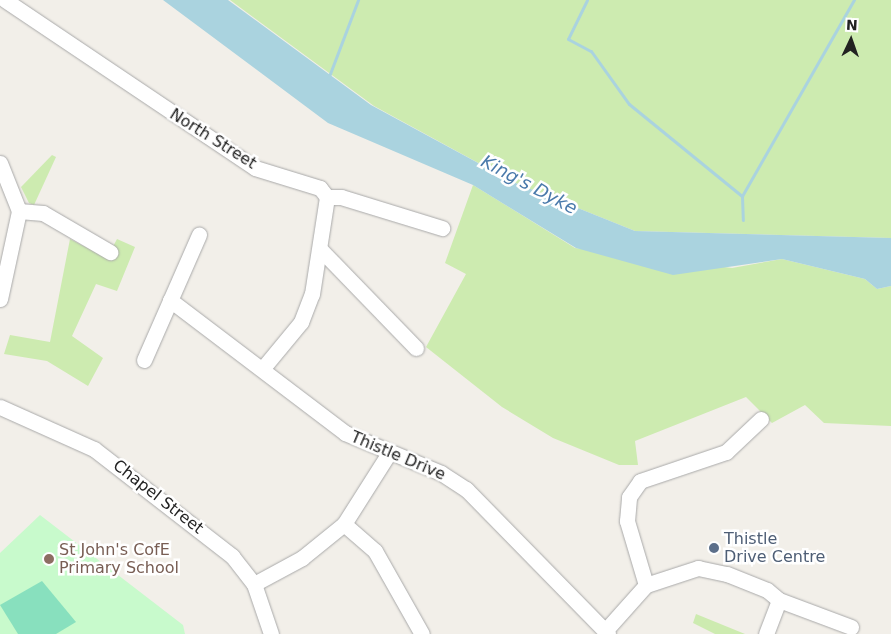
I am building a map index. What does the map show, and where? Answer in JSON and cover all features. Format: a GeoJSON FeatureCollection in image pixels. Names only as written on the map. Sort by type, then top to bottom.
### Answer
{"type":"FeatureCollection","features":[{"type":"Feature","properties":{"kind":"street","name":"North Street"},"geometry":{"type":"LineString","coordinates":[[5,0],[255,168],[320,188],[327,197],[341,197],[442,228]]}},
{"type":"Feature","properties":{"kind":"street"},"geometry":{"type":"LineString","coordinates":[[0,163],[19,210],[0,299]]}},
{"type":"Feature","properties":{"kind":"street"},"geometry":{"type":"LineString","coordinates":[[263,368],[301,322],[320,249],[327,197]]}},
{"type":"Feature","properties":{"kind":"street"},"geometry":{"type":"LineString","coordinates":[[19,210],[43,213],[110,252]]}},
{"type":"Feature","properties":{"kind":"street"},"geometry":{"type":"LineString","coordinates":[[144,360],[199,236]]}},
{"type":"Feature","properties":{"kind":"street"},"geometry":{"type":"LineString","coordinates":[[320,249],[416,348]]}},
{"type":"Feature","properties":{"kind":"street","name":"Thistle Drive"},"geometry":{"type":"LineString","coordinates":[[170,300],[263,368],[344,433],[441,473],[466,489],[606,633]]}},
{"type":"Feature","properties":{"kind":"street","name":"Chapel Street"},"geometry":{"type":"LineString","coordinates":[[0,407],[94,449],[232,556],[254,584],[271,634]]}},
{"type":"Feature","properties":{"kind":"street"},"geometry":{"type":"LineString","coordinates":[[646,585],[627,521],[629,497],[640,481],[726,452],[761,419]]}},
{"type":"Feature","properties":{"kind":"street"},"geometry":{"type":"LineString","coordinates":[[254,584],[302,558],[344,524],[389,453]]}},
{"type":"Feature","properties":{"kind":"street"},"geometry":{"type":"LineString","coordinates":[[344,524],[375,551],[422,634]]}},
{"type":"Feature","properties":{"kind":"street"},"geometry":{"type":"LineString","coordinates":[[606,633],[646,585],[698,568],[727,574],[779,600],[851,627]]}},
{"type":"Feature","properties":{"kind":"street"},"geometry":{"type":"LineString","coordinates":[[766,634],[779,600]]}},
{"type":"Feature","properties":{"kind":"green space"},"geometry":{"type":"Polygon","coordinates":[[[230,0],[891,0],[891,238],[635,231],[513,182],[374,106],[230,0]]]}},
{"type":"Feature","properties":{"kind":"green space"},"geometry":{"type":"Polygon","coordinates":[[[52,155],[56,157],[34,205],[29,203],[21,187],[52,155]]]}},
{"type":"Feature","properties":{"kind":"green space"},"geometry":{"type":"Polygon","coordinates":[[[473,185],[575,248],[732,268],[782,259],[865,279],[877,289],[891,286],[891,426],[824,423],[805,405],[772,423],[746,397],[635,441],[638,465],[619,465],[553,438],[502,407],[426,347],[466,274],[445,263],[473,185]]]}},
{"type":"Feature","properties":{"kind":"green space"},"geometry":{"type":"Polygon","coordinates":[[[70,239],[107,258],[117,239],[135,247],[117,291],[96,284],[72,336],[103,358],[88,386],[47,361],[4,354],[10,335],[50,342],[70,239]]]}},
{"type":"Feature","properties":{"kind":"green space","name":"St John's CofE Primary School"},"geometry":{"type":"Polygon","coordinates":[[[40,515],[183,625],[185,634],[0,634],[0,553],[40,515]]]}},
{"type":"Feature","properties":{"kind":"green space"},"geometry":{"type":"Polygon","coordinates":[[[42,581],[76,622],[56,634],[18,634],[0,605],[42,581]]]}},
{"type":"Feature","properties":{"kind":"green space"},"geometry":{"type":"Polygon","coordinates":[[[696,614],[745,634],[715,634],[693,623],[696,614]]]}},
{"type":"Feature","properties":{"kind":"water"},"geometry":{"type":"Polygon","coordinates":[[[163,0],[228,0],[371,105],[513,182],[635,231],[891,238],[891,286],[877,289],[865,279],[782,259],[673,275],[576,248],[473,185],[328,123],[163,0]]]}},
{"type":"Feature","properties":{"kind":"waterway"},"geometry":{"type":"LineString","coordinates":[[328,79],[358,0]]}},
{"type":"Feature","properties":{"kind":"waterway"},"geometry":{"type":"LineString","coordinates":[[587,0],[568,39],[591,51],[629,104],[742,196],[743,220]]}},
{"type":"Feature","properties":{"kind":"waterway"},"geometry":{"type":"LineString","coordinates":[[742,196],[854,0]]}},
{"type":"Feature","properties":{"kind":"place","name":"Thistle Drive Centre"},"geometry":{"type":"Point","coordinates":[714,548]}},
{"type":"Feature","properties":{"kind":"place","name":"St John's CofE Primary School"},"geometry":{"type":"Point","coordinates":[49,559]}},
{"type":"Feature","properties":{"kind":"water label","name":"King's Dyke"},"geometry":{"type":"Point","coordinates":[529,185]}}]}
